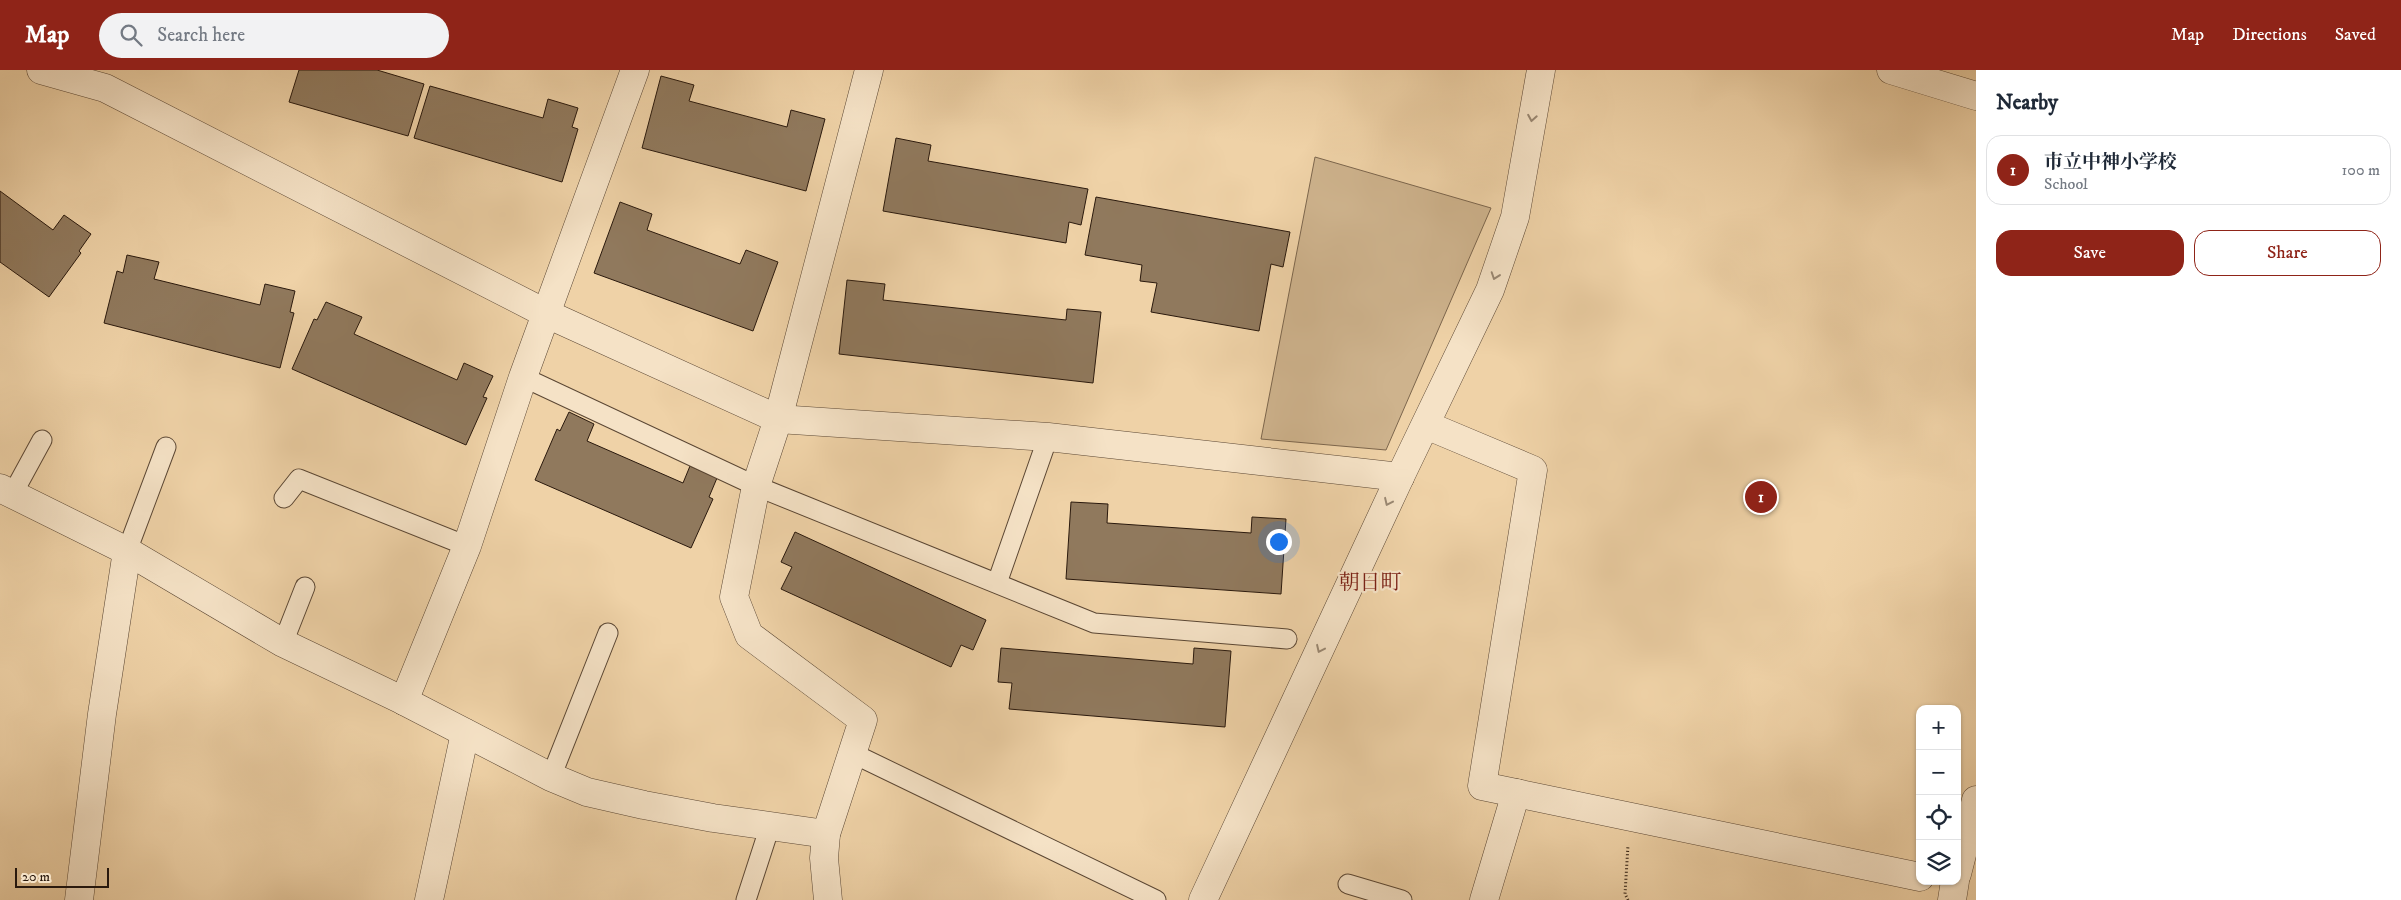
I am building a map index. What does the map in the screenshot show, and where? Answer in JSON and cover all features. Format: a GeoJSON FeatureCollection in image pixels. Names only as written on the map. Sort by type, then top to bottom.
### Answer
{"type":"FeatureCollection","features":[{"type":"Feature","properties":{"kind":"street"},"geometry":{"type":"LineString","coordinates":[[41,70],[108,79],[547,314],[778,419],[1048,437],[1400,477]]}},
{"type":"Feature","properties":{"kind":"street"},"geometry":{"type":"LineString","coordinates":[[404,701],[467,546],[523,377],[635,70]]}},
{"type":"Feature","properties":{"kind":"street"},"geometry":{"type":"LineString","coordinates":[[828,900],[824,858],[826,834],[864,720],[749,635],[734,597],[756,486],[778,419],[870,70]]}},
{"type":"Feature","properties":{"kind":"street"},"geometry":{"type":"LineString","coordinates":[[1203,900],[1400,477],[1490,290],[1515,217],[1541,70]]}},
{"type":"Feature","properties":{"kind":"street"},"geometry":{"type":"LineString","coordinates":[[1891,70],[1976,96]]}},
{"type":"Feature","properties":{"kind":"street"},"geometry":{"type":"LineString","coordinates":[[1426,425],[1533,470],[1482,786],[1916,876]]}},
{"type":"Feature","properties":{"kind":"street"},"geometry":{"type":"LineString","coordinates":[[6,491],[126,551],[283,643],[404,701],[551,777],[587,792],[644,805],[826,834]]}},
{"type":"Feature","properties":{"kind":"street"},"geometry":{"type":"LineString","coordinates":[[79,900],[102,714],[126,551]]}},
{"type":"Feature","properties":{"kind":"street"},"geometry":{"type":"LineString","coordinates":[[429,900],[465,733]]}},
{"type":"Feature","properties":{"kind":"street"},"geometry":{"type":"LineString","coordinates":[[1484,900],[1516,793]]}},
{"type":"Feature","properties":{"kind":"street"},"geometry":{"type":"LineString","coordinates":[[1961,852],[1976,800]]}},
{"type":"Feature","properties":{"kind":"lane"},"geometry":{"type":"LineString","coordinates":[[523,377],[756,486],[1094,623],[1287,639]]}},
{"type":"Feature","properties":{"kind":"lane"},"geometry":{"type":"LineString","coordinates":[[997,583],[1048,437]]}},
{"type":"Feature","properties":{"kind":"lane"},"geometry":{"type":"LineString","coordinates":[[6,491],[42,440]]}},
{"type":"Feature","properties":{"kind":"lane"},"geometry":{"type":"LineString","coordinates":[[126,551],[166,447]]}},
{"type":"Feature","properties":{"kind":"lane"},"geometry":{"type":"LineString","coordinates":[[284,498],[299,478],[467,546]]}},
{"type":"Feature","properties":{"kind":"lane"},"geometry":{"type":"LineString","coordinates":[[283,643],[304,587]]}},
{"type":"Feature","properties":{"kind":"lane"},"geometry":{"type":"LineString","coordinates":[[551,777],[608,633]]}},
{"type":"Feature","properties":{"kind":"lane"},"geometry":{"type":"LineString","coordinates":[[852,753],[1156,900]]}},
{"type":"Feature","properties":{"kind":"lane"},"geometry":{"type":"LineString","coordinates":[[746,900],[770,826]]}},
{"type":"Feature","properties":{"kind":"lane"},"geometry":{"type":"LineString","coordinates":[[1348,884],[1402,900]]}},
{"type":"Feature","properties":{"kind":"path"},"geometry":{"type":"LineString","coordinates":[[1628,900],[1625,894],[1630,817]]}},
{"type":"Feature","properties":{"kind":"shaded area"},"geometry":{"type":"Polygon","coordinates":[[[1315,157],[1491,208],[1386,450],[1261,439],[1315,157]]]}},
{"type":"Feature","properties":{"kind":"building"},"geometry":{"type":"Polygon","coordinates":[[[299,70],[377,70],[424,84],[408,136],[289,102],[299,70]]]}},
{"type":"Feature","properties":{"kind":"building"},"geometry":{"type":"Polygon","coordinates":[[[661,76],[694,85],[689,101],[787,127],[791,110],[825,119],[806,191],[642,148],[661,76]]]}},
{"type":"Feature","properties":{"kind":"building"},"geometry":{"type":"Polygon","coordinates":[[[430,86],[543,118],[548,99],[578,108],[572,127],[578,129],[562,182],[414,138],[430,86]]]}},
{"type":"Feature","properties":{"kind":"building"},"geometry":{"type":"Polygon","coordinates":[[[896,138],[931,145],[928,161],[1088,189],[1081,225],[1069,222],[1066,243],[883,211],[896,138]]]}},
{"type":"Feature","properties":{"kind":"building"},"geometry":{"type":"Polygon","coordinates":[[[0,191],[53,230],[64,215],[91,234],[79,251],[81,253],[49,297],[0,262],[0,191]]]}},
{"type":"Feature","properties":{"kind":"building"},"geometry":{"type":"Polygon","coordinates":[[[1096,197],[1290,232],[1283,267],[1271,264],[1259,331],[1151,312],[1157,283],[1140,281],[1142,265],[1085,255],[1096,197]]]}},
{"type":"Feature","properties":{"kind":"building"},"geometry":{"type":"Polygon","coordinates":[[[620,202],[652,214],[647,230],[740,264],[746,250],[778,262],[753,331],[594,273],[620,202]]]}},
{"type":"Feature","properties":{"kind":"building"},"geometry":{"type":"Polygon","coordinates":[[[127,255],[159,262],[154,279],[260,305],[265,284],[295,291],[290,312],[294,313],[280,368],[104,323],[117,271],[123,273],[127,255]]]}},
{"type":"Feature","properties":{"kind":"building"},"geometry":{"type":"Polygon","coordinates":[[[847,280],[885,284],[883,300],[1066,320],[1067,309],[1101,312],[1093,383],[839,354],[847,280]]]}},
{"type":"Feature","properties":{"kind":"building"},"geometry":{"type":"Polygon","coordinates":[[[326,302],[362,317],[354,334],[457,380],[464,363],[493,376],[483,397],[487,398],[466,445],[292,369],[314,319],[317,320],[326,302]]]}},
{"type":"Feature","properties":{"kind":"building"},"geometry":{"type":"Polygon","coordinates":[[[569,412],[594,424],[587,441],[683,483],[690,466],[717,478],[709,497],[713,499],[691,548],[535,480],[557,429],[560,431],[569,412]]]}},
{"type":"Feature","properties":{"kind":"building"},"geometry":{"type":"Polygon","coordinates":[[[1071,502],[1108,504],[1107,523],[1251,533],[1252,517],[1286,519],[1281,594],[1066,579],[1071,502]]]}},
{"type":"Feature","properties":{"kind":"building"},"geometry":{"type":"Polygon","coordinates":[[[795,532],[986,620],[973,650],[961,645],[951,667],[781,589],[792,567],[781,562],[795,532]]]}},
{"type":"Feature","properties":{"kind":"building"},"geometry":{"type":"Polygon","coordinates":[[[1001,648],[1193,664],[1194,648],[1231,651],[1225,727],[1009,709],[1012,683],[998,682],[1001,648]]]}},
{"type":"Feature","properties":{"kind":"place","name":"市立中神小学校"},"geometry":{"type":"Point","coordinates":[1761,497]}},
{"type":"Feature","properties":{"kind":"district","name":"朝日町"},"geometry":{"type":"Point","coordinates":[1370,583]}}]}
